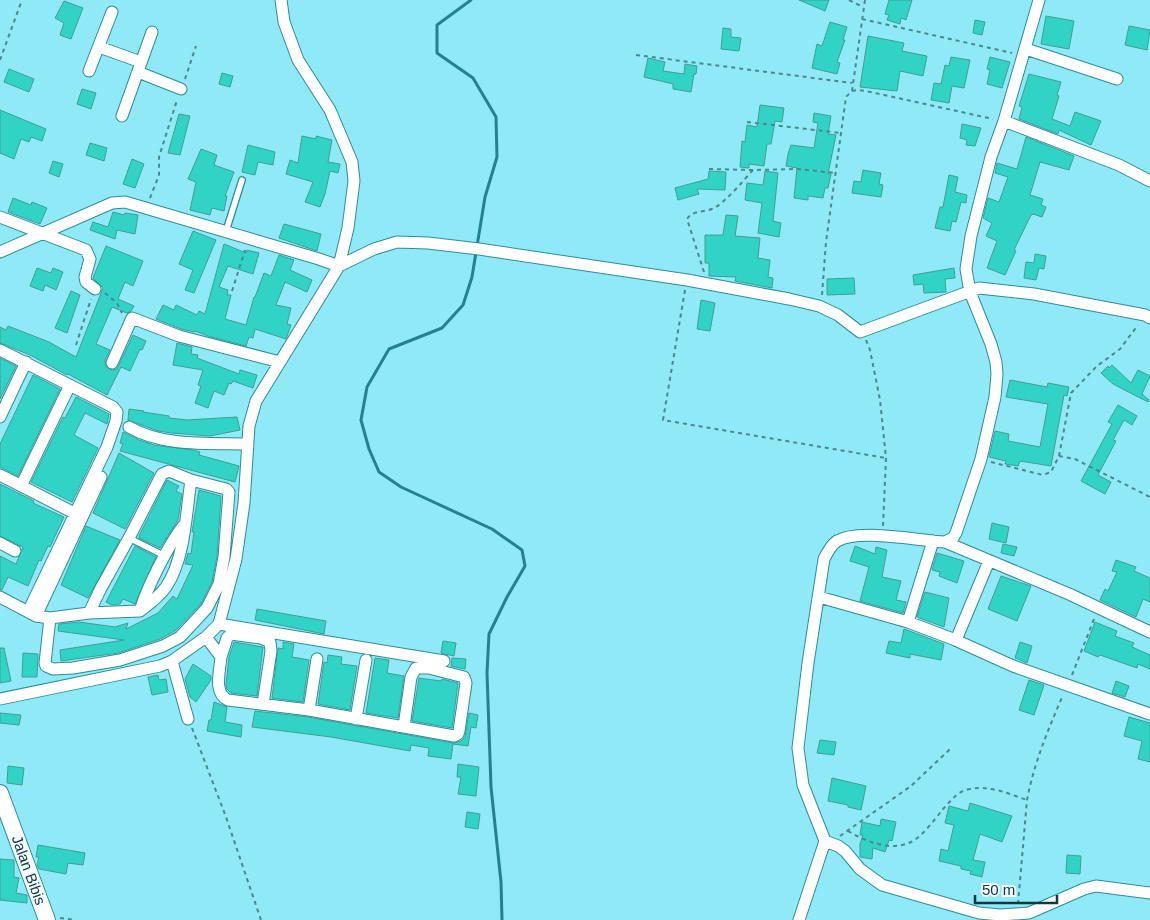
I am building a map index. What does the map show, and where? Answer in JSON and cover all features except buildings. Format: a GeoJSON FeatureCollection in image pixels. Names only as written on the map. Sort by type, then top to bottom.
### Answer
{"type":"FeatureCollection","features":[{"type":"Feature","properties":{"kind":"main road","name":"Jalan Bibis"},"geometry":{"type":"LineString","coordinates":[[0,793],[47,920]]}},
{"type":"Feature","properties":{"kind":"street"},"geometry":{"type":"LineString","coordinates":[[0,699],[160,666],[172,661],[206,637],[219,624],[236,559],[244,503],[249,426],[256,401],[339,266],[348,228],[354,181],[352,162],[330,110],[298,60],[284,22],[281,0]]}},
{"type":"Feature","properties":{"kind":"street"},"geometry":{"type":"LineString","coordinates":[[939,542],[952,538],[956,533],[981,459],[995,397],[996,362],[991,344],[970,292],[966,269],[971,236],[991,157],[1004,122],[1039,0]]}},
{"type":"Feature","properties":{"kind":"street"},"geometry":{"type":"LineString","coordinates":[[89,71],[112,12]]}},
{"type":"Feature","properties":{"kind":"street"},"geometry":{"type":"LineString","coordinates":[[122,116],[152,32]]}},
{"type":"Feature","properties":{"kind":"street"},"geometry":{"type":"LineString","coordinates":[[99,47],[181,89]]}},
{"type":"Feature","properties":{"kind":"street"},"geometry":{"type":"LineString","coordinates":[[1025,52],[1116,79]]}},
{"type":"Feature","properties":{"kind":"street"},"geometry":{"type":"LineString","coordinates":[[1004,122],[1119,165],[1150,181]]}},
{"type":"Feature","properties":{"kind":"street"},"geometry":{"type":"LineString","coordinates":[[0,252],[112,203],[125,202],[339,266],[374,249],[397,242],[479,249],[755,292],[819,306],[838,315],[860,332],[979,288],[1034,294],[1148,317]]}},
{"type":"Feature","properties":{"kind":"street"},"geometry":{"type":"LineString","coordinates":[[0,217],[86,250],[90,259],[85,277],[86,282],[95,288]]}},
{"type":"Feature","properties":{"kind":"street"},"geometry":{"type":"LineString","coordinates":[[112,363],[132,318],[179,336],[280,362]]}},
{"type":"Feature","properties":{"kind":"street"},"geometry":{"type":"LineString","coordinates":[[0,350],[113,408],[117,412],[108,446],[114,450],[78,515],[32,614]]}},
{"type":"Feature","properties":{"kind":"street"},"geometry":{"type":"LineString","coordinates":[[0,417],[26,362]]}},
{"type":"Feature","properties":{"kind":"street"},"geometry":{"type":"LineString","coordinates":[[21,486],[70,386]]}},
{"type":"Feature","properties":{"kind":"street"},"geometry":{"type":"LineString","coordinates":[[129,426],[140,433],[181,442],[248,444]]}},
{"type":"Feature","properties":{"kind":"street"},"geometry":{"type":"LineString","coordinates":[[50,618],[45,663],[46,666],[53,669],[73,668],[120,660],[163,646],[180,637],[207,608],[219,584],[224,557],[230,494],[226,489],[191,480],[168,471],[162,474],[89,613]]}},
{"type":"Feature","properties":{"kind":"street"},"geometry":{"type":"LineString","coordinates":[[0,476],[78,515]]}},
{"type":"Feature","properties":{"kind":"street"},"geometry":{"type":"LineString","coordinates":[[0,597],[32,614],[50,618],[89,613],[140,611],[166,587],[175,569],[180,553],[191,480]]}},
{"type":"Feature","properties":{"kind":"street"},"geometry":{"type":"LineString","coordinates":[[140,611],[144,597],[174,537],[184,524]]}},
{"type":"Feature","properties":{"kind":"street"},"geometry":{"type":"LineString","coordinates":[[1150,632],[1098,607],[939,542],[883,535],[851,536],[837,541],[829,548],[824,559],[808,662],[798,748],[803,785],[828,842],[845,851],[860,869],[882,885],[979,913],[1000,915],[1029,913],[1084,889],[1096,886],[1150,893]]}},
{"type":"Feature","properties":{"kind":"street"},"geometry":{"type":"LineString","coordinates":[[908,622],[939,542]]}},
{"type":"Feature","properties":{"kind":"street"},"geometry":{"type":"LineString","coordinates":[[0,543],[15,551]]}},
{"type":"Feature","properties":{"kind":"street"},"geometry":{"type":"LineString","coordinates":[[956,640],[989,561]]}},
{"type":"Feature","properties":{"kind":"street"},"geometry":{"type":"LineString","coordinates":[[819,597],[908,622],[956,640],[1013,666],[1150,714]]}},
{"type":"Feature","properties":{"kind":"street"},"geometry":{"type":"LineString","coordinates":[[219,624],[444,661]]}},
{"type":"Feature","properties":{"kind":"street"},"geometry":{"type":"LineString","coordinates":[[263,704],[272,651],[270,642],[261,638],[231,634],[227,638],[221,657],[220,693],[228,700],[309,710],[454,736],[458,734],[466,683],[464,677],[429,668],[416,668],[411,677],[404,726]]}},
{"type":"Feature","properties":{"kind":"street"},"geometry":{"type":"LineString","coordinates":[[206,637],[221,657]]}},
{"type":"Feature","properties":{"kind":"street"},"geometry":{"type":"LineString","coordinates":[[309,710],[317,659]]}},
{"type":"Feature","properties":{"kind":"street"},"geometry":{"type":"LineString","coordinates":[[356,719],[366,660]]}},
{"type":"Feature","properties":{"kind":"street"},"geometry":{"type":"LineString","coordinates":[[172,661],[188,719]]}},
{"type":"Feature","properties":{"kind":"street"},"geometry":{"type":"LineString","coordinates":[[798,920],[828,842]]}},
{"type":"Feature","properties":{"kind":"lane"},"geometry":{"type":"LineString","coordinates":[[226,231],[242,180]]}},
{"type":"Feature","properties":{"kind":"lane"},"geometry":{"type":"LineString","coordinates":[[129,538],[165,556]]}},
{"type":"Feature","properties":{"kind":"path"},"geometry":{"type":"LineString","coordinates":[[0,60],[22,0]]}},
{"type":"Feature","properties":{"kind":"path"},"geometry":{"type":"LineString","coordinates":[[849,0],[863,7]]}},
{"type":"Feature","properties":{"kind":"path"},"geometry":{"type":"LineString","coordinates":[[852,92],[865,0]]}},
{"type":"Feature","properties":{"kind":"path"},"geometry":{"type":"LineString","coordinates":[[862,19],[1025,52]]}},
{"type":"Feature","properties":{"kind":"path"},"geometry":{"type":"LineString","coordinates":[[146,208],[159,175],[159,157],[196,46]]}},
{"type":"Feature","properties":{"kind":"path"},"geometry":{"type":"LineString","coordinates":[[636,55],[853,83]]}},
{"type":"Feature","properties":{"kind":"path"},"geometry":{"type":"LineString","coordinates":[[819,306],[823,293],[826,242],[846,98],[852,92],[858,90],[866,91],[1004,122]]}},
{"type":"Feature","properties":{"kind":"path"},"geometry":{"type":"LineString","coordinates":[[747,122],[841,133]]}},
{"type":"Feature","properties":{"kind":"path"},"geometry":{"type":"LineString","coordinates":[[709,169],[798,169],[835,173]]}},
{"type":"Feature","properties":{"kind":"path"},"geometry":{"type":"LineString","coordinates":[[708,284],[687,219],[688,216],[715,208],[753,170]]}},
{"type":"Feature","properties":{"kind":"path"},"geometry":{"type":"LineString","coordinates":[[232,291],[249,238]]}},
{"type":"Feature","properties":{"kind":"path"},"geometry":{"type":"LineString","coordinates":[[687,280],[663,420],[886,458]]}},
{"type":"Feature","properties":{"kind":"path"},"geometry":{"type":"LineString","coordinates":[[76,345],[95,288],[112,297],[117,302],[124,316],[132,318]]}},
{"type":"Feature","properties":{"kind":"path"},"geometry":{"type":"LineString","coordinates":[[981,459],[1043,475],[1051,472],[1059,456],[1071,394],[1096,366],[1120,349],[1148,317]]}},
{"type":"Feature","properties":{"kind":"path"},"geometry":{"type":"LineString","coordinates":[[860,332],[870,350],[878,391],[886,458],[883,535]]}},
{"type":"Feature","properties":{"kind":"path"},"geometry":{"type":"LineString","coordinates":[[1059,456],[1075,459],[1150,496]]}},
{"type":"Feature","properties":{"kind":"path"},"geometry":{"type":"LineString","coordinates":[[1017,914],[1027,800],[1037,759],[1098,607]]}},
{"type":"Feature","properties":{"kind":"path"},"geometry":{"type":"LineString","coordinates":[[188,719],[226,817],[261,920]]}},
{"type":"Feature","properties":{"kind":"path"},"geometry":{"type":"LineString","coordinates":[[828,842],[848,831],[911,786],[950,749]]}},
{"type":"Feature","properties":{"kind":"path"},"geometry":{"type":"LineString","coordinates":[[848,831],[864,840],[897,845],[911,842],[926,829],[956,794],[970,789],[986,788],[1027,800]]}},
{"type":"Feature","properties":{"kind":"waterway"},"geometry":{"type":"LineString","coordinates":[[471,0],[437,25],[437,53],[473,78],[496,117],[497,157],[485,197],[472,277],[463,305],[442,328],[389,349],[367,387],[361,420],[369,449],[379,472],[401,487],[492,529],[522,550],[525,566],[489,634],[487,673],[491,787],[501,882],[502,920]]}}]}
